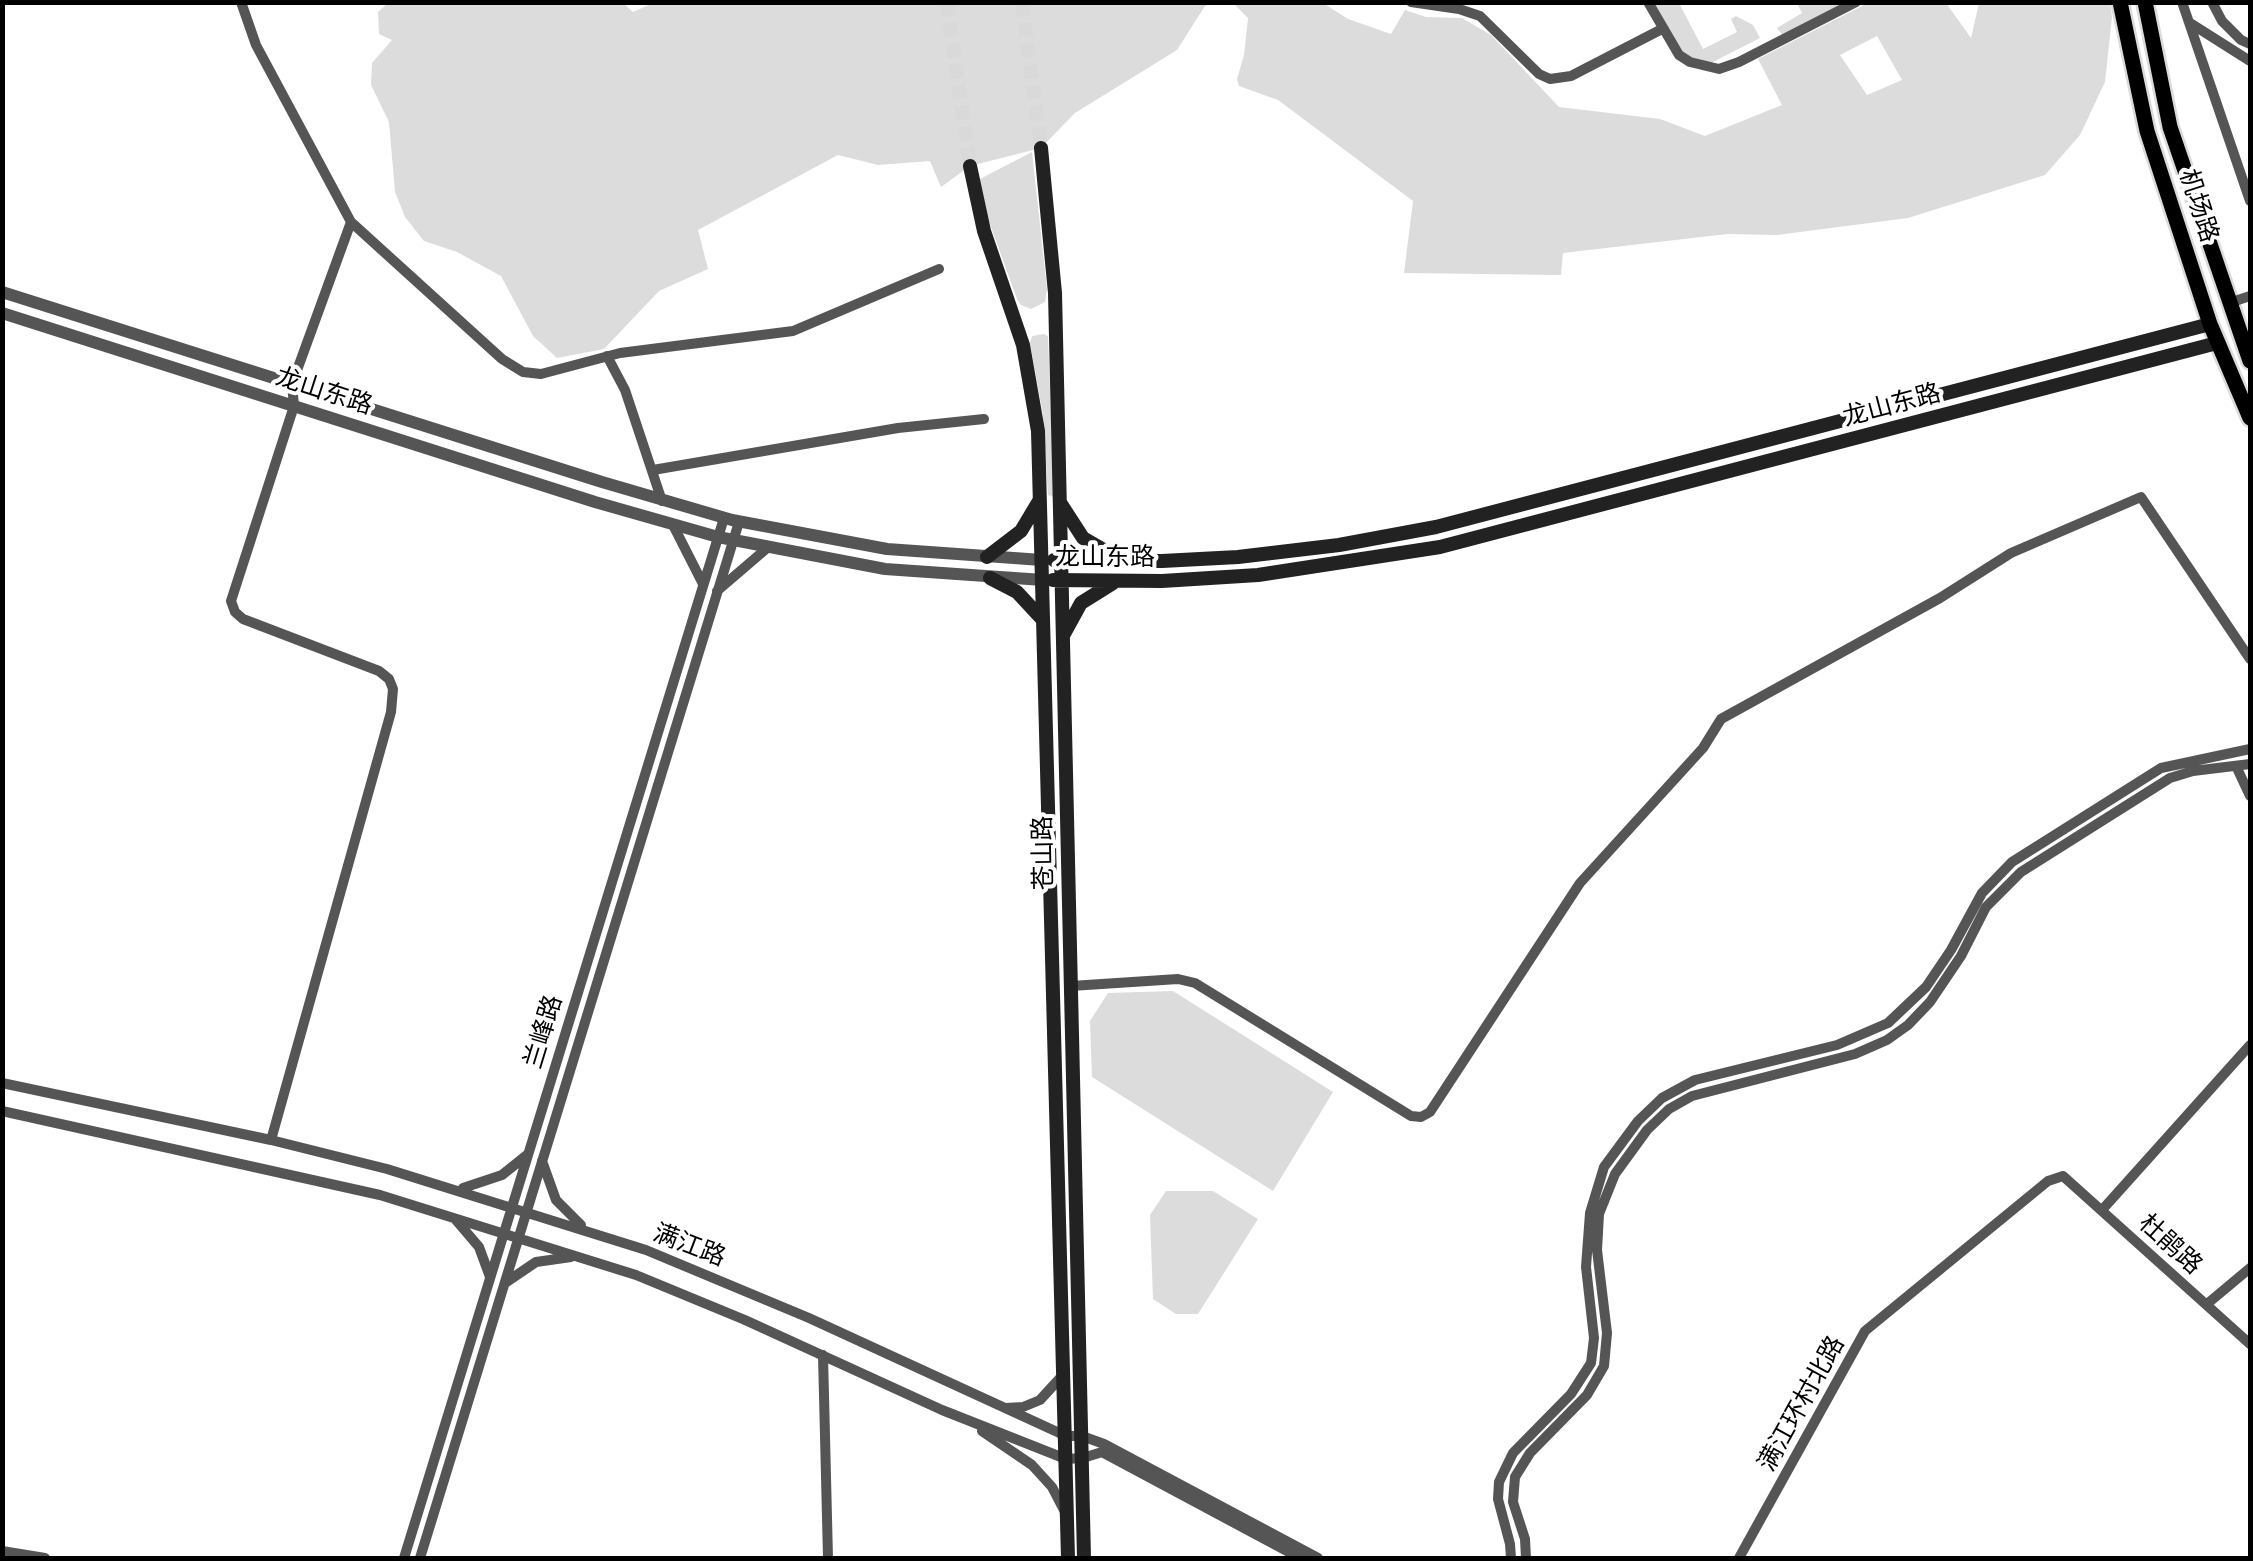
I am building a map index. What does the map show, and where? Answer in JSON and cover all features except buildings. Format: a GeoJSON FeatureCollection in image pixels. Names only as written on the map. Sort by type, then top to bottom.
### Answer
{"type":"FeatureCollection","features":[{"type":"Feature","properties":{"kind":"main road","name":"机场路"},"geometry":{"type":"LineString","coordinates":[[2120,2],[2147,131],[2210,324],[2250,418]]}},
{"type":"Feature","properties":{"kind":"main road","name":"机场路"},"geometry":{"type":"LineString","coordinates":[[2145,2],[2170,128],[2250,361]]}},
{"type":"Feature","properties":{"kind":"main road","name":"苍山路"},"geometry":{"type":"LineString","coordinates":[[1041,148],[1054,280],[1084,1558]]}},
{"type":"Feature","properties":{"kind":"main road","name":"苍山路"},"geometry":{"type":"LineString","coordinates":[[970,166],[980,216],[1028,368],[1038,431],[1068,1558]]}},
{"type":"Feature","properties":{"kind":"main road","name":"龙山东路"},"geometry":{"type":"LineString","coordinates":[[1042,560],[1256,555],[1449,524],[2210,324]]}},
{"type":"Feature","properties":{"kind":"main road"},"geometry":{"type":"LineString","coordinates":[[2170,335],[2175,354]]}},
{"type":"Feature","properties":{"kind":"main road","name":"龙山东路"},"geometry":{"type":"LineString","coordinates":[[1042,580],[1258,575],[1440,547],[2217,343]]}},
{"type":"Feature","properties":{"kind":"main road"},"geometry":{"type":"LineString","coordinates":[[986,558],[1021,530],[1040,496]]}},
{"type":"Feature","properties":{"kind":"main road"},"geometry":{"type":"LineString","coordinates":[[1059,499],[1083,538],[1103,552],[1126,560]]}},
{"type":"Feature","properties":{"kind":"main road"},"geometry":{"type":"LineString","coordinates":[[990,578],[1017,592],[1044,620]]}},
{"type":"Feature","properties":{"kind":"main road"},"geometry":{"type":"LineString","coordinates":[[1062,644],[1066,626],[1081,603],[1102,587],[1119,581]]}},
{"type":"Feature","properties":{"kind":"street"},"geometry":{"type":"LineString","coordinates":[[241,2],[256,45],[351,222],[502,359],[522,372],[546,374],[606,356],[793,331],[939,270]]}},
{"type":"Feature","properties":{"kind":"street"},"geometry":{"type":"LineString","coordinates":[[1411,2],[1480,16],[1550,80],[1572,76],[1662,29]]}},
{"type":"Feature","properties":{"kind":"street"},"geometry":{"type":"LineString","coordinates":[[1648,2],[1679,55],[1719,69],[1856,2]]}},
{"type":"Feature","properties":{"kind":"street"},"geometry":{"type":"LineString","coordinates":[[2182,2],[2250,201]]}},
{"type":"Feature","properties":{"kind":"street"},"geometry":{"type":"LineString","coordinates":[[2212,2],[2222,21],[2240,40],[2250,44]]}},
{"type":"Feature","properties":{"kind":"street"},"geometry":{"type":"LineString","coordinates":[[2189,22],[2250,60]]}},
{"type":"Feature","properties":{"kind":"street"},"geometry":{"type":"LineString","coordinates":[[270,1140],[394,696],[392,683],[379,671],[249,622],[232,609],[233,594],[294,406],[292,384],[351,222]]}},
{"type":"Feature","properties":{"kind":"street","name":"龙山东路"},"geometry":{"type":"LineString","coordinates":[[2,292],[738,522],[856,545],[1042,560]]}},
{"type":"Feature","properties":{"kind":"street"},"geometry":{"type":"LineString","coordinates":[[2230,302],[2250,296]]}},
{"type":"Feature","properties":{"kind":"street","name":"龙山东路"},"geometry":{"type":"LineString","coordinates":[[2,313],[725,539],[884,569],[1042,580]]}},
{"type":"Feature","properties":{"kind":"street"},"geometry":{"type":"LineString","coordinates":[[606,356],[626,390],[662,501]]}},
{"type":"Feature","properties":{"kind":"street"},"geometry":{"type":"LineString","coordinates":[[653,470],[898,428],[984,419]]}},
{"type":"Feature","properties":{"kind":"street"},"geometry":{"type":"LineString","coordinates":[[1071,986],[1166,980],[1195,983],[1410,1116],[1422,1117],[1430,1112],[1580,882],[1703,748],[1721,719],[1940,598],[2011,553],[2141,497],[2250,659]]}},
{"type":"Feature","properties":{"kind":"street","name":"兰峰路"},"geometry":{"type":"LineString","coordinates":[[420,1558],[716,592],[725,539],[724,518]]}},
{"type":"Feature","properties":{"kind":"street","name":"兰峰路"},"geometry":{"type":"LineString","coordinates":[[404,1558],[703,584],[738,522]]}},
{"type":"Feature","properties":{"kind":"street"},"geometry":{"type":"LineString","coordinates":[[673,525],[703,584]]}},
{"type":"Feature","properties":{"kind":"street"},"geometry":{"type":"LineString","coordinates":[[716,592],[766,549]]}},
{"type":"Feature","properties":{"kind":"street"},"geometry":{"type":"LineString","coordinates":[[1511,1558],[1499,1506],[1500,1482],[1513,1453],[1571,1394],[1589,1367],[1594,1343],[1587,1235],[1599,1176],[1627,1133],[1668,1093],[1716,1073],[1837,1045],[1888,1023],[1926,987],[1982,892],[2012,862],[2161,768],[2250,749]]}},
{"type":"Feature","properties":{"kind":"street"},"geometry":{"type":"LineString","coordinates":[[1526,1558],[1525,1539],[1513,1502],[1513,1484],[1524,1460],[1579,1404],[1601,1372],[1607,1343],[1596,1239],[1605,1195],[1637,1142],[1675,1105],[1714,1088],[1855,1054],[1886,1040],[1908,1025],[1930,1002],[1961,956],[1986,907],[2015,877],[2170,778],[2250,764]]}},
{"type":"Feature","properties":{"kind":"street"},"geometry":{"type":"LineString","coordinates":[[2236,766],[2250,796]]}},
{"type":"Feature","properties":{"kind":"street"},"geometry":{"type":"LineString","coordinates":[[2102,1210],[2250,1044]]}},
{"type":"Feature","properties":{"kind":"street","name":"满江路"},"geometry":{"type":"LineString","coordinates":[[2,1083],[270,1140],[457,1188],[600,1234],[713,1276],[1066,1436],[1082,1436],[1104,1444],[1318,1558]]}},
{"type":"Feature","properties":{"kind":"street"},"geometry":{"type":"LineString","coordinates":[[1668,1093],[1675,1105]]}},
{"type":"Feature","properties":{"kind":"street","name":"满江路"},"geometry":{"type":"LineString","coordinates":[[2,1111],[311,1178],[446,1214],[589,1259],[668,1288],[942,1410],[1066,1458],[1102,1452],[1300,1558]]}},
{"type":"Feature","properties":{"kind":"street"},"geometry":{"type":"LineString","coordinates":[[457,1188],[492,1180],[527,1154]]}},
{"type":"Feature","properties":{"kind":"street"},"geometry":{"type":"LineString","coordinates":[[542,1159],[546,1180],[562,1209],[600,1234]]}},
{"type":"Feature","properties":{"kind":"street","name":"杜鹃路"},"geometry":{"type":"LineString","coordinates":[[2063,1176],[2250,1344]]}},
{"type":"Feature","properties":{"kind":"street","name":"满江环村北路"},"geometry":{"type":"LineString","coordinates":[[1739,1558],[1865,1330],[2048,1182],[2063,1176]]}},
{"type":"Feature","properties":{"kind":"street"},"geometry":{"type":"LineString","coordinates":[[446,1214],[473,1238],[484,1256],[490,1278]]}},
{"type":"Feature","properties":{"kind":"street"},"geometry":{"type":"LineString","coordinates":[[504,1283],[546,1259],[589,1259]]}},
{"type":"Feature","properties":{"kind":"street"},"geometry":{"type":"LineString","coordinates":[[2207,1304],[2250,1268]]}},
{"type":"Feature","properties":{"kind":"street"},"geometry":{"type":"LineString","coordinates":[[1589,1301],[1603,1299]]}},
{"type":"Feature","properties":{"kind":"street"},"geometry":{"type":"LineString","coordinates":[[823,1355],[828,1558]]}},
{"type":"Feature","properties":{"kind":"street"},"geometry":{"type":"LineString","coordinates":[[1005,1408],[1023,1407],[1040,1400],[1055,1388],[1064,1371]]}},
{"type":"Feature","properties":{"kind":"street"},"geometry":{"type":"LineString","coordinates":[[942,1410],[1005,1444],[1032,1464],[1052,1488],[1067,1520]]}},
{"type":"Feature","properties":{"kind":"street"},"geometry":{"type":"LineString","coordinates":[[10,1554],[45,1558]]}},
{"type":"Feature","properties":{"kind":"shaded area"},"geometry":{"type":"Polygon","coordinates":[[[622,2],[633,12],[655,2],[1213,3],[1205,6],[1177,50],[1075,113],[1041,148],[970,166],[941,187],[930,161],[878,165],[838,155],[698,230],[708,269],[659,291],[604,349],[557,358],[533,336],[501,276],[457,252],[424,241],[405,217],[395,192],[389,122],[371,85],[372,63],[392,40],[379,34],[378,12],[388,3],[622,2]]]}},
{"type":"Feature","properties":{"kind":"shaded area"},"geometry":{"type":"Polygon","coordinates":[[[1233,3],[1323,3],[1348,19],[1391,34],[1405,10],[1426,17],[1462,18],[1491,35],[1559,107],[1660,119],[1705,136],[1782,105],[1758,59],[1868,3],[1946,3],[1971,38],[1979,3],[2110,3],[2112,17],[2105,82],[2080,135],[2045,175],[1908,218],[1777,235],[1727,234],[1563,253],[1561,275],[1404,273],[1413,201],[1278,100],[1239,86],[1248,18],[1233,3]],[[1877,36],[1840,55],[1867,95],[1902,80],[1877,36]]]}},
{"type":"Feature","properties":{"kind":"shaded area"},"geometry":{"type":"Polygon","coordinates":[[[1654,3],[1679,3],[1703,49],[1737,32],[1731,19],[1736,16],[1753,25],[1760,38],[1709,64],[1681,54],[1654,3]]]}},
{"type":"Feature","properties":{"kind":"shaded area"},"geometry":{"type":"Polygon","coordinates":[[[1797,3],[1844,3],[1783,36],[1777,28],[1802,13],[1797,3]]]}},
{"type":"Feature","properties":{"kind":"shaded area"},"geometry":{"type":"Polygon","coordinates":[[[1032,152],[1047,289],[1045,302],[1031,309],[1017,299],[978,180],[1032,152]]]}},
{"type":"Feature","properties":{"kind":"shaded area"},"geometry":{"type":"Polygon","coordinates":[[[1032,336],[1048,336],[1054,497],[1048,495],[1043,415],[1030,343],[1032,336]]]}},
{"type":"Feature","properties":{"kind":"shaded area"},"geometry":{"type":"Polygon","coordinates":[[[1173,991],[1333,1092],[1273,1191],[1092,1077],[1090,1021],[1108,993],[1173,991]]]}},
{"type":"Feature","properties":{"kind":"shaded area"},"geometry":{"type":"Polygon","coordinates":[[[1166,1191],[1213,1191],[1258,1219],[1198,1314],[1176,1314],[1153,1299],[1150,1215],[1166,1191]]]}},
{"type":"Feature","properties":{"kind":"tunnel"},"geometry":{"type":"LineString","coordinates":[[947,2],[970,166]]}},
{"type":"Feature","properties":{"kind":"tunnel"},"geometry":{"type":"LineString","coordinates":[[1022,2],[1041,148]]}}]}
